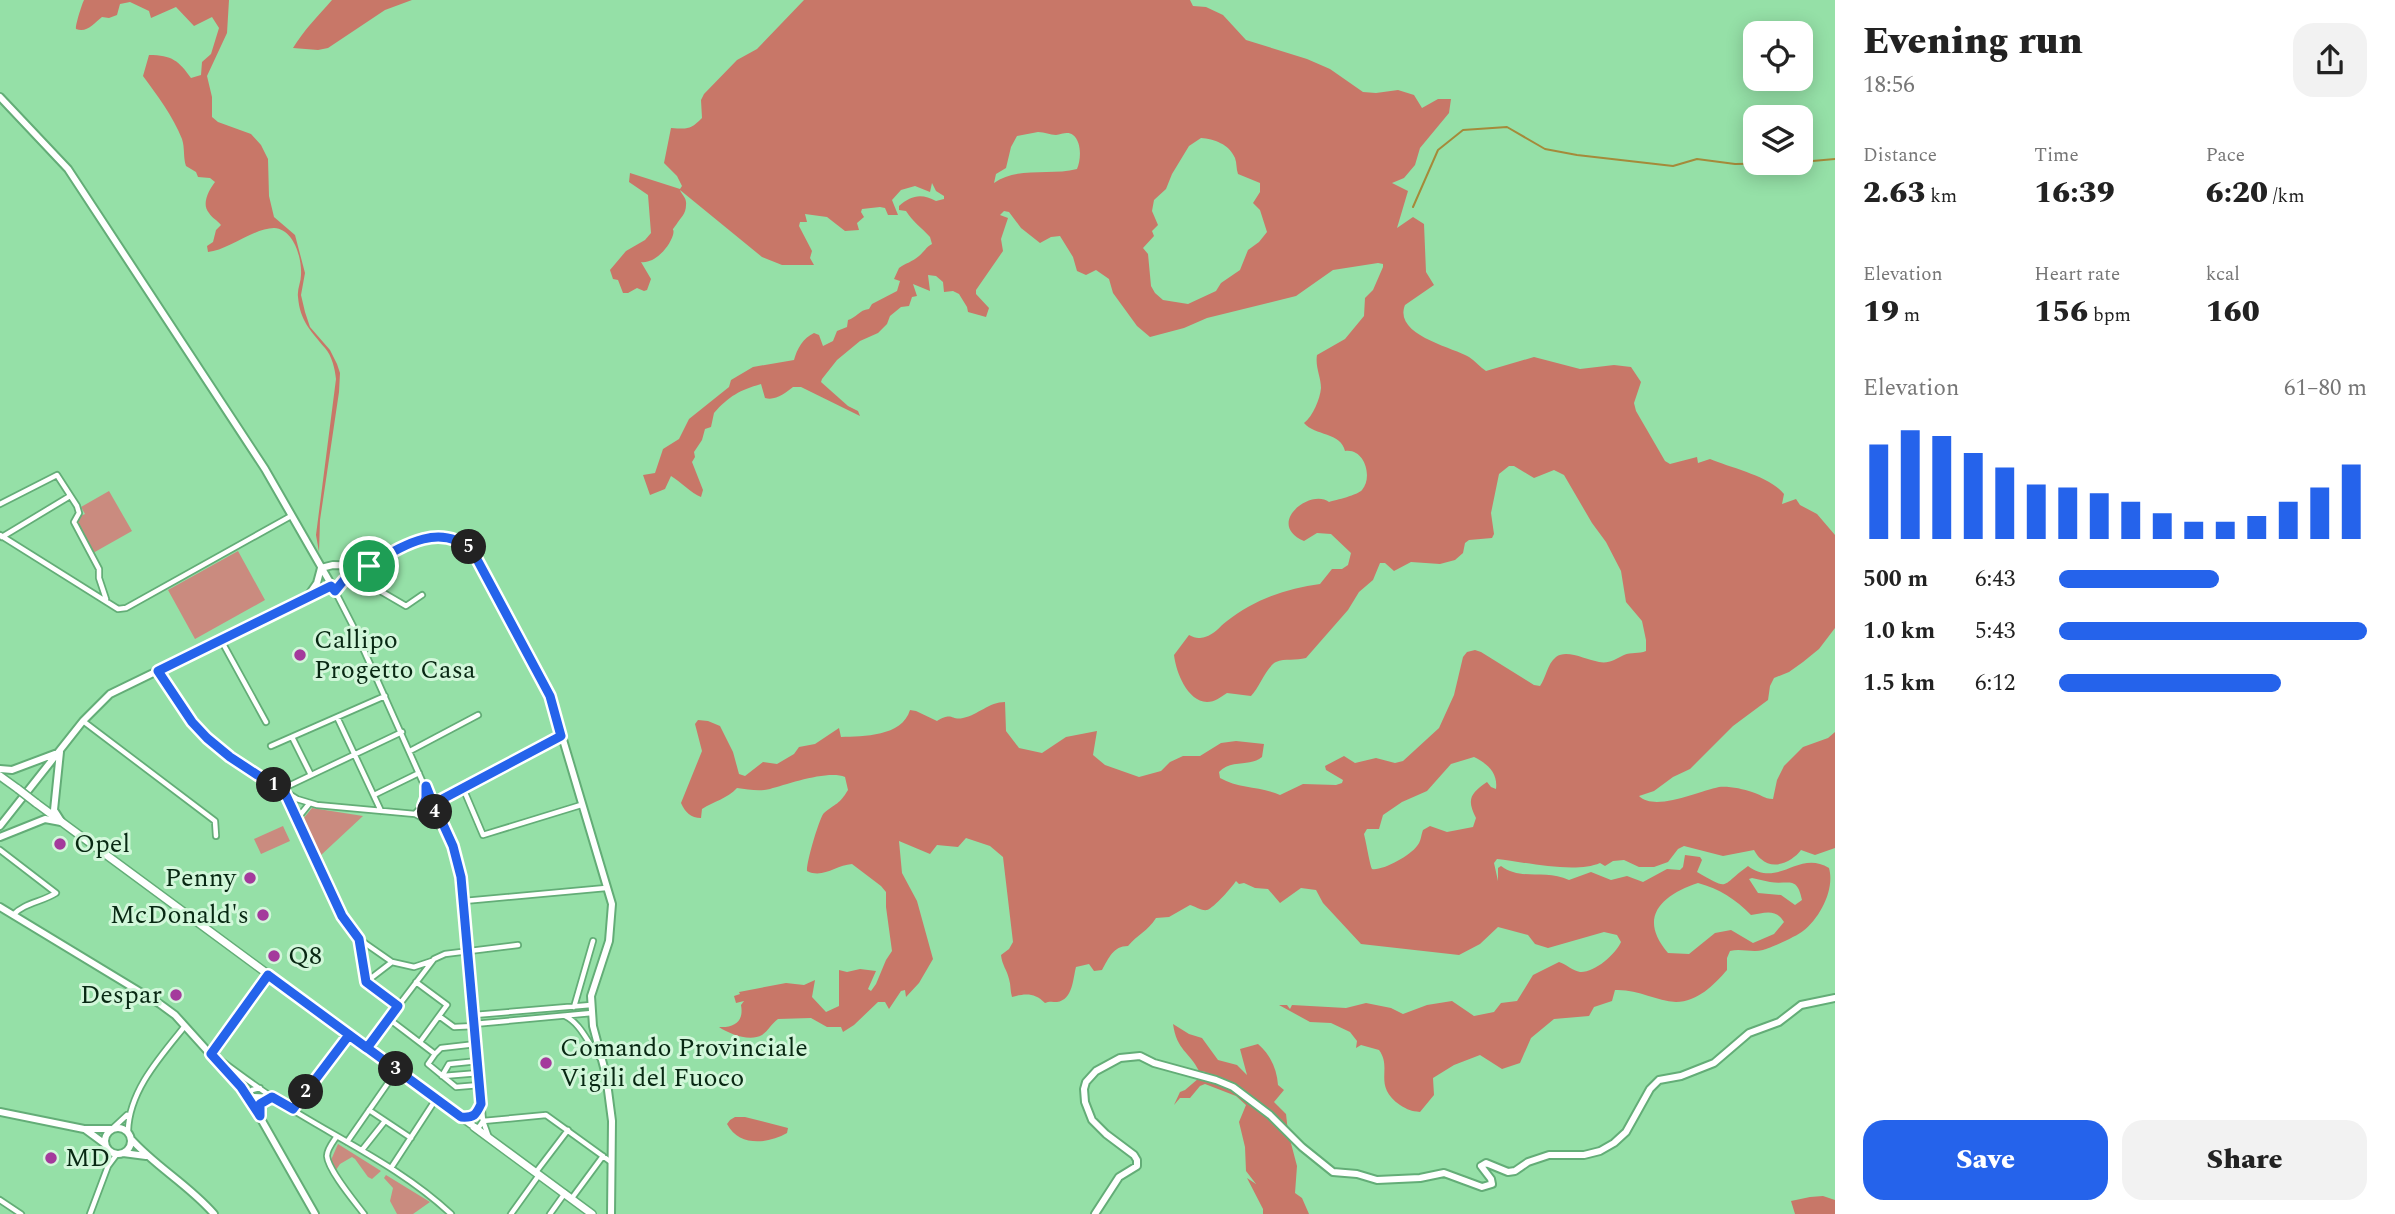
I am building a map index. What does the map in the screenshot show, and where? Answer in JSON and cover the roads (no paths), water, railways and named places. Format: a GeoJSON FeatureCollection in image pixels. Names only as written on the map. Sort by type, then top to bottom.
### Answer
{"type":"FeatureCollection","features":[{"type":"Feature","properties":{"kind":"main road"},"geometry":{"type":"LineString","coordinates":[[0,776],[436,1099],[461,1117],[473,1121],[488,1137],[592,1214]]}},
{"type":"Feature","properties":{"kind":"street"},"geometry":{"type":"LineString","coordinates":[[0,97],[68,169],[265,469],[331,586],[402,732],[457,859],[464,901],[481,1104],[488,1137]]}},
{"type":"Feature","properties":{"kind":"street"},"geometry":{"type":"LineString","coordinates":[[0,504],[57,475],[78,506],[79,513],[74,522],[99,569],[106,600]]}},
{"type":"Feature","properties":{"kind":"street"},"geometry":{"type":"LineString","coordinates":[[70,496],[1,536],[118,609],[126,608],[291,516]]}},
{"type":"Feature","properties":{"kind":"street"},"geometry":{"type":"LineString","coordinates":[[0,826],[83,721],[110,694],[344,580],[424,537],[446,536],[463,542],[472,550],[550,696],[612,904],[609,942],[591,996],[593,1026],[602,1060],[612,1121],[611,1214]]}},
{"type":"Feature","properties":{"kind":"street"},"geometry":{"type":"LineString","coordinates":[[315,558],[322,551]]}},
{"type":"Feature","properties":{"kind":"street"},"geometry":{"type":"LineString","coordinates":[[321,568],[337,565],[369,566]]}},
{"type":"Feature","properties":{"kind":"street"},"geometry":{"type":"LineString","coordinates":[[337,565],[344,580]]}},
{"type":"Feature","properties":{"kind":"street"},"geometry":{"type":"LineString","coordinates":[[369,566],[382,592],[406,606],[422,595]]}},
{"type":"Feature","properties":{"kind":"street"},"geometry":{"type":"LineString","coordinates":[[309,596],[317,583],[321,568]]}},
{"type":"Feature","properties":{"kind":"street"},"geometry":{"type":"LineString","coordinates":[[220,640],[266,722]]}},
{"type":"Feature","properties":{"kind":"street"},"geometry":{"type":"LineString","coordinates":[[158,671],[192,722],[207,738],[230,757],[283,791],[309,804],[415,814],[444,829]]}},
{"type":"Feature","properties":{"kind":"street"},"geometry":{"type":"LineString","coordinates":[[271,746],[385,696]]}},
{"type":"Feature","properties":{"kind":"street"},"geometry":{"type":"LineString","coordinates":[[410,751],[478,715]]}},
{"type":"Feature","properties":{"kind":"street"},"geometry":{"type":"LineString","coordinates":[[337,717],[381,812]]}},
{"type":"Feature","properties":{"kind":"street"},"geometry":{"type":"LineString","coordinates":[[83,721],[215,821],[216,836]]}},
{"type":"Feature","properties":{"kind":"street"},"geometry":{"type":"LineString","coordinates":[[283,791],[402,732]]}},
{"type":"Feature","properties":{"kind":"street"},"geometry":{"type":"LineString","coordinates":[[433,804],[561,736]]}},
{"type":"Feature","properties":{"kind":"street"},"geometry":{"type":"LineString","coordinates":[[292,737],[311,775]]}},
{"type":"Feature","properties":{"kind":"street"},"geometry":{"type":"LineString","coordinates":[[0,769],[12,769],[60,752]]}},
{"type":"Feature","properties":{"kind":"street"},"geometry":{"type":"LineString","coordinates":[[60,752],[54,810],[61,822]]}},
{"type":"Feature","properties":{"kind":"street"},"geometry":{"type":"LineString","coordinates":[[373,795],[419,773]]}},
{"type":"Feature","properties":{"kind":"street"},"geometry":{"type":"LineString","coordinates":[[415,814],[423,806],[426,786]]}},
{"type":"Feature","properties":{"kind":"street"},"geometry":{"type":"LineString","coordinates":[[463,788],[483,835],[581,806]]}},
{"type":"Feature","properties":{"kind":"street"},"geometry":{"type":"LineString","coordinates":[[283,791],[342,916],[359,939],[393,962],[414,967],[445,954],[518,945]]}},
{"type":"Feature","properties":{"kind":"street"},"geometry":{"type":"LineString","coordinates":[[297,819],[309,804]]}},
{"type":"Feature","properties":{"kind":"street"},"geometry":{"type":"LineString","coordinates":[[423,806],[438,813]]}},
{"type":"Feature","properties":{"kind":"street"},"geometry":{"type":"LineString","coordinates":[[425,818],[438,813]]}},
{"type":"Feature","properties":{"kind":"street"},"geometry":{"type":"LineString","coordinates":[[0,837],[44,819],[61,822]]}},
{"type":"Feature","properties":{"kind":"street"},"geometry":{"type":"LineString","coordinates":[[0,850],[55,894],[19,908],[13,915]]}},
{"type":"Feature","properties":{"kind":"street"},"geometry":{"type":"LineString","coordinates":[[464,901],[606,888]]}},
{"type":"Feature","properties":{"kind":"street"},"geometry":{"type":"LineString","coordinates":[[0,907],[160,1004],[185,1027],[248,1096],[315,1214]]}},
{"type":"Feature","properties":{"kind":"street"},"geometry":{"type":"LineString","coordinates":[[359,939],[366,982],[398,1006]]}},
{"type":"Feature","properties":{"kind":"street"},"geometry":{"type":"LineString","coordinates":[[575,1007],[593,941]]}},
{"type":"Feature","properties":{"kind":"street"},"geometry":{"type":"LineString","coordinates":[[367,1048],[433,961]]}},
{"type":"Feature","properties":{"kind":"street"},"geometry":{"type":"LineString","coordinates":[[366,982],[393,962]]}},
{"type":"Feature","properties":{"kind":"street"},"geometry":{"type":"LineString","coordinates":[[211,1054],[268,975]]}},
{"type":"Feature","properties":{"kind":"street"},"geometry":{"type":"LineString","coordinates":[[416,982],[447,1005],[420,1042]]}},
{"type":"Feature","properties":{"kind":"street"},"geometry":{"type":"LineString","coordinates":[[1096,1214],[1119,1177],[1137,1166],[1134,1155],[1106,1134],[1093,1120],[1085,1102],[1084,1089],[1090,1075],[1120,1058],[1140,1056],[1154,1063],[1233,1087],[1270,1115],[1302,1147],[1333,1172],[1357,1174],[1377,1180],[1420,1178],[1444,1173],[1482,1187],[1492,1184],[1491,1178],[1481,1166],[1486,1163],[1503,1171],[1515,1171],[1528,1162],[1543,1157],[1590,1155],[1606,1148],[1626,1132],[1650,1089],[1659,1080],[1681,1076],[1714,1063],[1749,1033],[1779,1022],[1798,1006],[1835,998]]}},
{"type":"Feature","properties":{"kind":"street"},"geometry":{"type":"LineString","coordinates":[[474,1015],[575,1007],[592,1009]]}},
{"type":"Feature","properties":{"kind":"street"},"geometry":{"type":"LineString","coordinates":[[439,1016],[454,1027],[564,1016],[592,1009]]}},
{"type":"Feature","properties":{"kind":"street"},"geometry":{"type":"LineString","coordinates":[[564,1016],[576,1021],[592,1050],[602,1060]]}},
{"type":"Feature","properties":{"kind":"street"},"geometry":{"type":"LineString","coordinates":[[389,1019],[435,1054]]}},
{"type":"Feature","properties":{"kind":"street"},"geometry":{"type":"LineString","coordinates":[[108,1166],[105,1137],[128,1115],[148,1074],[185,1027]]}},
{"type":"Feature","properties":{"kind":"street"},"geometry":{"type":"LineString","coordinates":[[293,1109],[349,1035]]}},
{"type":"Feature","properties":{"kind":"street"},"geometry":{"type":"LineString","coordinates":[[476,1044],[441,1048],[428,1064],[456,1087],[480,1085]]}},
{"type":"Feature","properties":{"kind":"street"},"geometry":{"type":"LineString","coordinates":[[211,1054],[272,1097],[391,1168],[434,1198],[451,1214]]}},
{"type":"Feature","properties":{"kind":"street"},"geometry":{"type":"LineString","coordinates":[[442,1076],[449,1064],[478,1061]]}},
{"type":"Feature","properties":{"kind":"street"},"geometry":{"type":"LineString","coordinates":[[347,1142],[397,1070]]}},
{"type":"Feature","properties":{"kind":"street"},"geometry":{"type":"LineString","coordinates":[[442,1076],[479,1073]]}},
{"type":"Feature","properties":{"kind":"street"},"geometry":{"type":"LineString","coordinates":[[248,1096],[252,1090],[260,1088]]}},
{"type":"Feature","properties":{"kind":"street"},"geometry":{"type":"LineString","coordinates":[[248,1096],[272,1097]]}},
{"type":"Feature","properties":{"kind":"street"},"geometry":{"type":"LineString","coordinates":[[260,1116],[260,1104],[272,1097]]}},
{"type":"Feature","properties":{"kind":"street"},"geometry":{"type":"LineString","coordinates":[[391,1168],[436,1099]]}},
{"type":"Feature","properties":{"kind":"street"},"geometry":{"type":"LineString","coordinates":[[473,1121],[481,1104]]}},
{"type":"Feature","properties":{"kind":"street"},"geometry":{"type":"LineString","coordinates":[[369,1110],[411,1138]]}},
{"type":"Feature","properties":{"kind":"street"},"geometry":{"type":"LineString","coordinates":[[0,1112],[84,1129],[121,1128],[128,1131]]}},
{"type":"Feature","properties":{"kind":"street"},"geometry":{"type":"LineString","coordinates":[[128,1115],[131,1139],[148,1157],[176,1176],[214,1214]]}},
{"type":"Feature","properties":{"kind":"street"},"geometry":{"type":"LineString","coordinates":[[473,1121],[546,1115],[612,1163]]}},
{"type":"Feature","properties":{"kind":"street"},"geometry":{"type":"LineString","coordinates":[[473,1121],[480,1127],[483,1120]]}},
{"type":"Feature","properties":{"kind":"street"},"geometry":{"type":"LineString","coordinates":[[362,1151],[385,1121]]}},
{"type":"Feature","properties":{"kind":"street"},"geometry":{"type":"LineString","coordinates":[[84,1129],[120,1153],[148,1157]]}},
{"type":"Feature","properties":{"kind":"street"},"geometry":{"type":"LineString","coordinates":[[511,1214],[568,1130]]}},
{"type":"Feature","properties":{"kind":"street"},"geometry":{"type":"LineString","coordinates":[[337,1136],[327,1152],[327,1159],[343,1187],[364,1214]]}},
{"type":"Feature","properties":{"kind":"street"},"geometry":{"type":"LineString","coordinates":[[90,1214],[108,1166],[130,1147],[131,1139]]}},
{"type":"Feature","properties":{"kind":"street"},"geometry":{"type":"LineString","coordinates":[[552,1212],[603,1156]]}},
{"type":"Feature","properties":{"kind":"street"},"geometry":{"type":"LineString","coordinates":[[0,1200],[21,1214]]}},
{"type":"Feature","properties":{"kind":"street"},"geometry":{"type":"LineString","coordinates":[[552,1212],[560,1214]]}},
{"type":"Feature","properties":{"kind":"waterway"},"geometry":{"type":"LineString","coordinates":[[1413,207],[1438,150],[1463,130],[1507,127],[1545,149],[1577,155],[1673,166],[1697,159],[1743,164]]}},
{"type":"Feature","properties":{"kind":"waterway"},"geometry":{"type":"LineString","coordinates":[[1813,161],[1835,159]]}},
{"type":"Feature","properties":{"kind":"place","name":"Callipo Progetto Casa"},"geometry":{"type":"Point","coordinates":[300,655]}},
{"type":"Feature","properties":{"kind":"place","name":"Opel"},"geometry":{"type":"Point","coordinates":[60,844]}},
{"type":"Feature","properties":{"kind":"place","name":"Penny"},"geometry":{"type":"Point","coordinates":[250,878]}},
{"type":"Feature","properties":{"kind":"place","name":"McDonald's"},"geometry":{"type":"Point","coordinates":[263,915]}},
{"type":"Feature","properties":{"kind":"place","name":"Q8"},"geometry":{"type":"Point","coordinates":[274,956]}},
{"type":"Feature","properties":{"kind":"place","name":"Despar"},"geometry":{"type":"Point","coordinates":[176,995]}},
{"type":"Feature","properties":{"kind":"place","name":"Comando Provinciale Vigili del Fuoco"},"geometry":{"type":"Point","coordinates":[546,1063]}},
{"type":"Feature","properties":{"kind":"place","name":"MD"},"geometry":{"type":"Point","coordinates":[51,1158]}}]}
